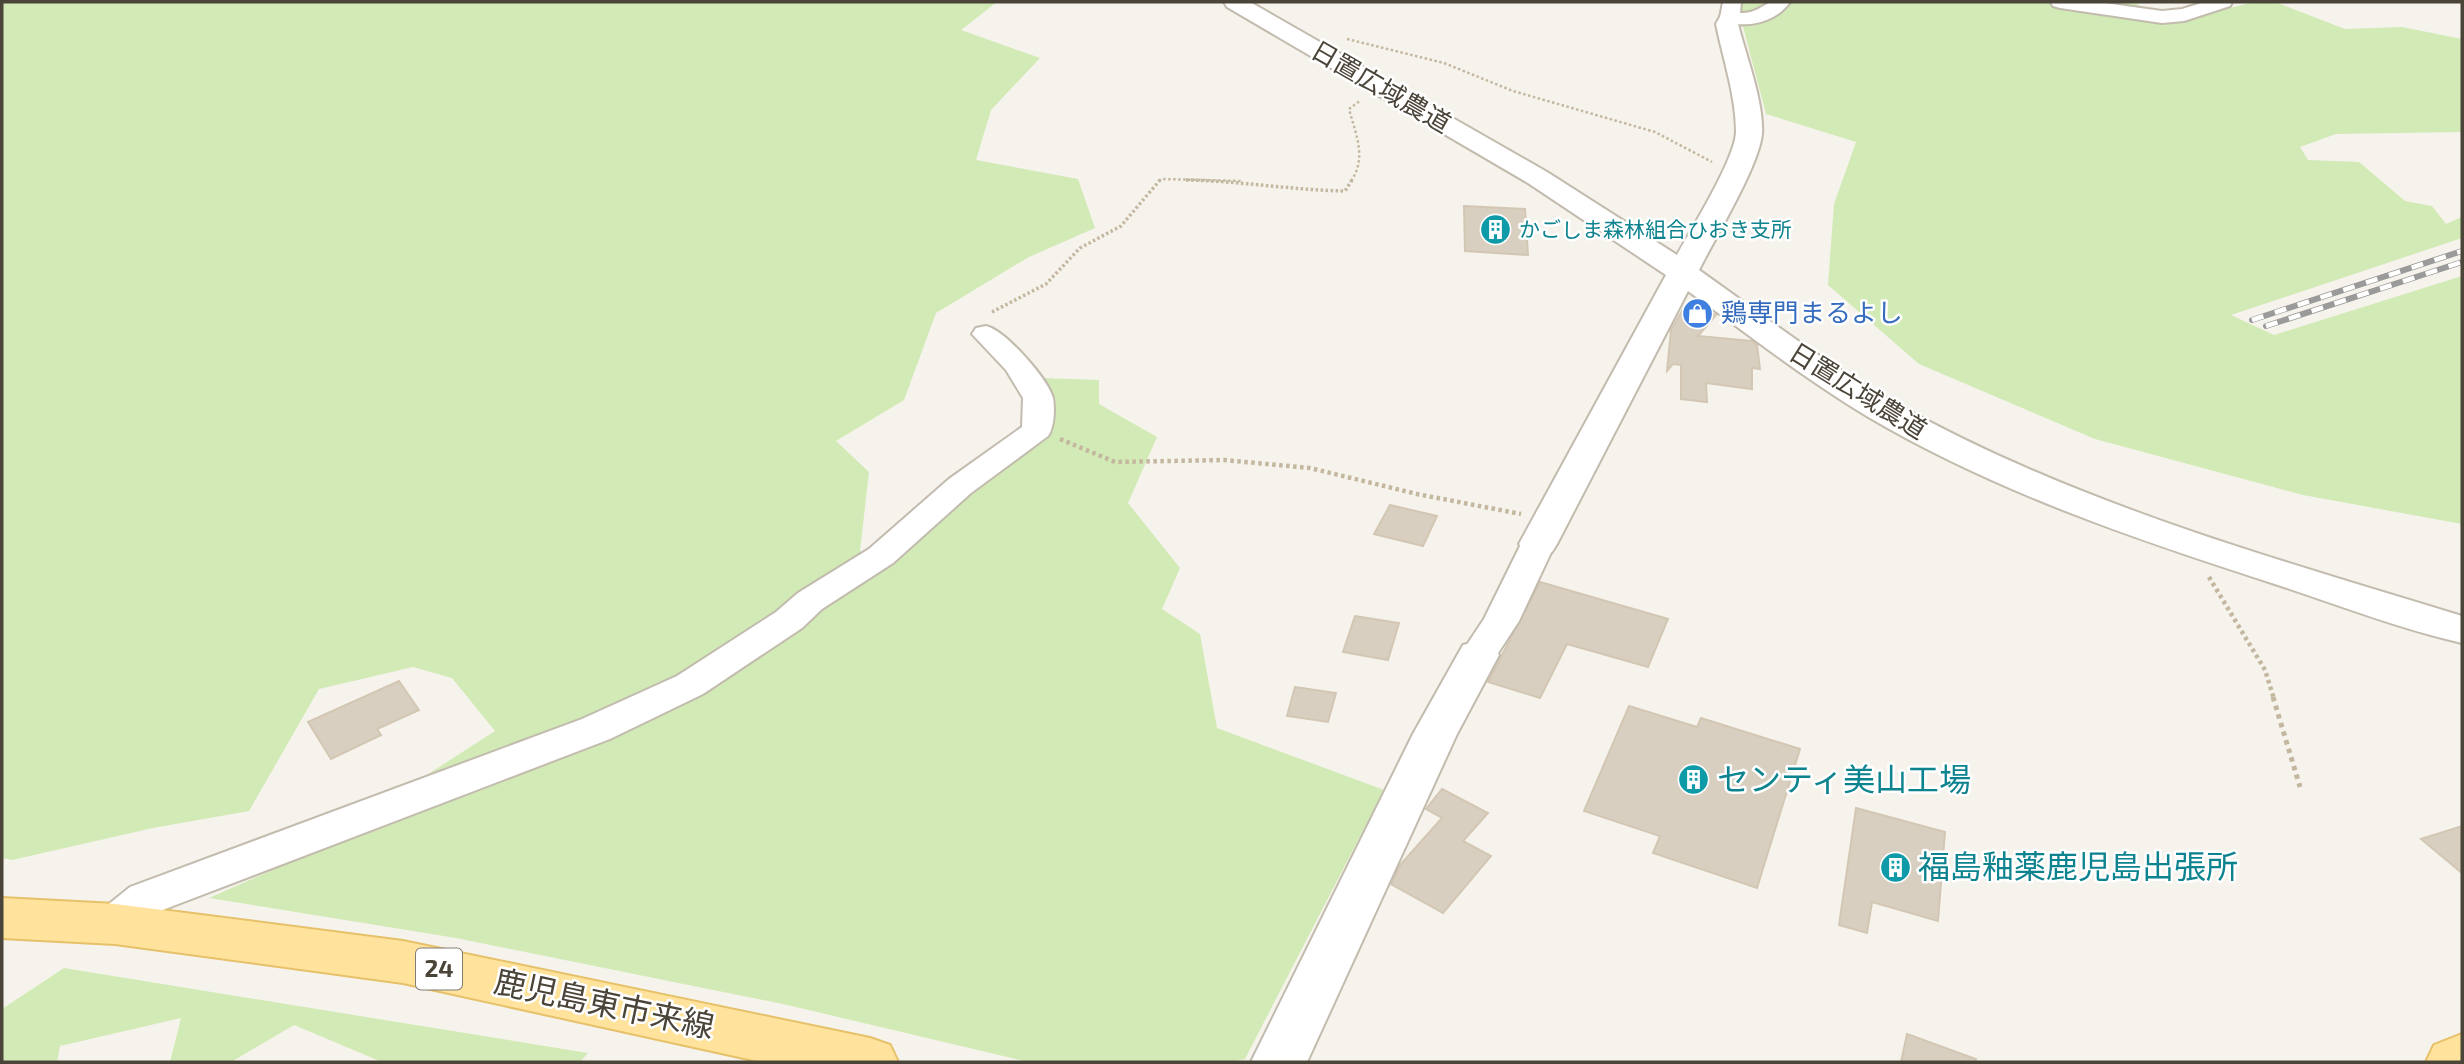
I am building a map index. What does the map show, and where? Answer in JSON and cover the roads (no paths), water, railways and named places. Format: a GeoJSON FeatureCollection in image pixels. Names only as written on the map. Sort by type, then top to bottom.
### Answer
{"type":"FeatureCollection","features":[{"type":"Feature","properties":{"kind":"main road","name":"鹿児島東市来線"},"geometry":{"type":"LineString","coordinates":[[7,926],[115,925],[404,962],[870,1062]]}},
{"type":"Feature","properties":{"kind":"main road"},"geometry":{"type":"LineString","coordinates":[[2454,1062],[2462,1058]]}},
{"type":"Feature","properties":{"kind":"street","name":"日置広域農道"},"geometry":{"type":"LineString","coordinates":[[1235,2],[1535,176],[1638,241],[1840,383],[1916,429],[2015,476],[2188,544],[2462,630]]}},
{"type":"Feature","properties":{"kind":"street"},"geometry":{"type":"LineString","coordinates":[[1279,1062],[1435,734],[1478,655],[1501,621],[1544,532],[1735,174],[1749,135],[1747,109],[1727,24],[1731,10],[1766,17],[1781,2]]}},
{"type":"Feature","properties":{"kind":"street"},"geometry":{"type":"LineString","coordinates":[[2060,2],[2162,18],[2184,15],[2223,2]]}},
{"type":"Feature","properties":{"kind":"street"},"geometry":{"type":"LineString","coordinates":[[115,925],[145,899],[596,729],[690,685],[789,620],[810,601],[881,556],[960,486],[1037,430],[1038,398],[1017,365],[986,334]]}},
{"type":"Feature","properties":{"kind":"railway"},"geometry":{"type":"LineString","coordinates":[[2252,320],[2462,251]]}},
{"type":"Feature","properties":{"kind":"railway"},"geometry":{"type":"LineString","coordinates":[[2266,326],[2462,262]]}},
{"type":"Feature","properties":{"kind":"place","name":"かごしま森林組合ひおき支所"},"geometry":{"type":"Point","coordinates":[1496,230]}},
{"type":"Feature","properties":{"kind":"place","name":"鶏専門まるよし"},"geometry":{"type":"Point","coordinates":[1698,313]}},
{"type":"Feature","properties":{"kind":"place","name":"センティ美山工場"},"geometry":{"type":"Point","coordinates":[1694,780]}},
{"type":"Feature","properties":{"kind":"place","name":"福島釉薬鹿児島出張所"},"geometry":{"type":"Point","coordinates":[1895,867]}}]}
